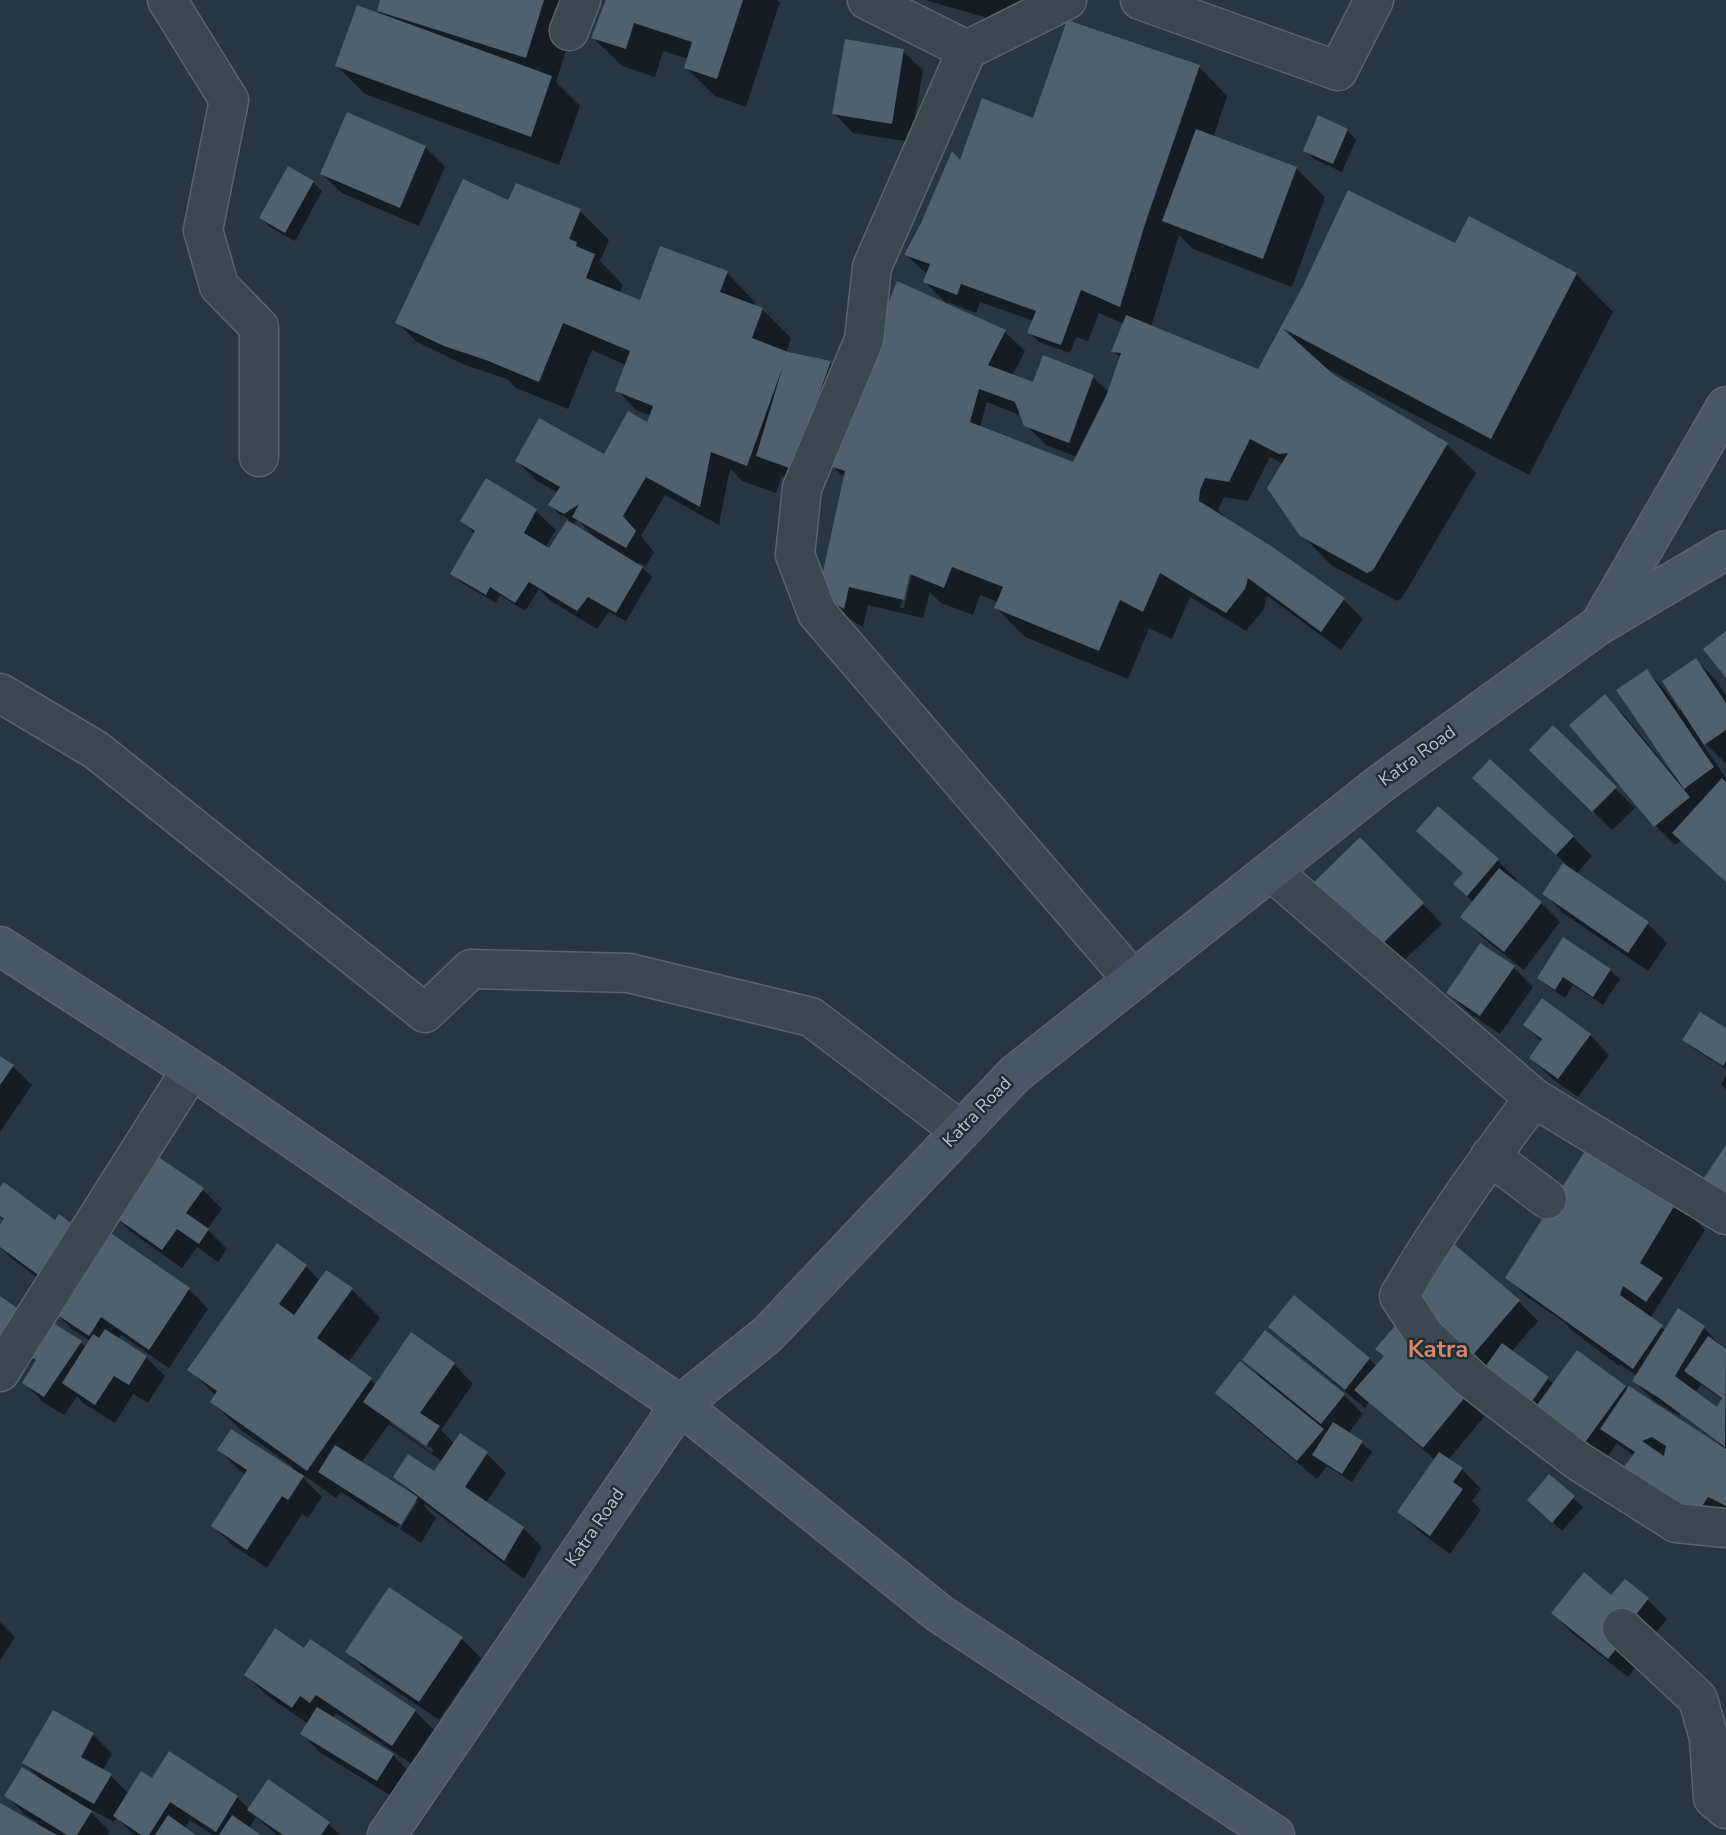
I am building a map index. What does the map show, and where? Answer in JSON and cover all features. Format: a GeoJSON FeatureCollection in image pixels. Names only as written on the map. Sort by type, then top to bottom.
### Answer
{"type":"FeatureCollection","features":[{"type":"Feature","properties":{"kind":"street"},"geometry":{"type":"LineString","coordinates":[[167,0],[229,100],[203,230],[219,286],[259,327],[259,457]]}},
{"type":"Feature","properties":{"kind":"street"},"geometry":{"type":"LineString","coordinates":[[867,0],[967,50]]}},
{"type":"Feature","properties":{"kind":"street"},"geometry":{"type":"LineString","coordinates":[[1067,0],[967,50],[872,267],[864,340],[802,488],[795,555],[817,612],[1133,980]]}},
{"type":"Feature","properties":{"kind":"street"},"geometry":{"type":"LineString","coordinates":[[1140,0],[1338,71],[1374,0]]}},
{"type":"Feature","properties":{"kind":"street"},"geometry":{"type":"LineString","coordinates":[[1599,625],[1726,406]]}},
{"type":"Feature","properties":{"kind":"street","name":"Katra Road"},"geometry":{"type":"LineString","coordinates":[[387,1835],[680,1405],[768,1334],[1015,1074],[1380,785],[1599,625],[1726,550]]}},
{"type":"Feature","properties":{"kind":"street"},"geometry":{"type":"LineString","coordinates":[[0,692],[96,750],[425,1013],[471,969],[629,973],[811,1017],[961,1131]]}},
{"type":"Feature","properties":{"kind":"street"},"geometry":{"type":"LineString","coordinates":[[1271,871],[1534,1098],[1726,1215]]}},
{"type":"Feature","properties":{"kind":"street"},"geometry":{"type":"LineString","coordinates":[[0,946],[232,1096],[680,1405],[940,1614],[1275,1835]]}},
{"type":"Feature","properties":{"kind":"street"},"geometry":{"type":"LineString","coordinates":[[0,1372],[191,1070]]}},
{"type":"Feature","properties":{"kind":"street"},"geometry":{"type":"LineString","coordinates":[[1534,1098],[1475,1176],[1399,1296],[1425,1336],[1471,1379],[1578,1461],[1676,1523],[1726,1528]]}},
{"type":"Feature","properties":{"kind":"street"},"geometry":{"type":"LineString","coordinates":[[1490,1156],[1547,1199]]}},
{"type":"Feature","properties":{"kind":"street"},"geometry":{"type":"LineString","coordinates":[[1622,1628],[1698,1699],[1709,1738],[1713,1798],[1726,1809]]}},
{"type":"Feature","properties":{"kind":"building"},"geometry":{"type":"Polygon","coordinates":[[[380,0],[544,0],[526,58],[377,11],[380,0]]]}},
{"type":"Feature","properties":{"kind":"building"},"geometry":{"type":"Polygon","coordinates":[[[606,0],[743,0],[717,79],[684,68],[692,42],[634,23],[626,49],[591,38],[606,0]]]}},
{"type":"Feature","properties":{"kind":"building"},"geometry":{"type":"Polygon","coordinates":[[[357,5],[552,76],[531,137],[335,66],[357,5]]]}},
{"type":"Feature","properties":{"kind":"building"},"geometry":{"type":"Polygon","coordinates":[[[1067,20],[1200,65],[1145,224],[1120,307],[1081,290],[1061,345],[1027,333],[1036,311],[961,284],[957,295],[923,282],[930,264],[904,255],[952,151],[960,160],[982,98],[1033,118],[1067,20]]]}},
{"type":"Feature","properties":{"kind":"building"},"geometry":{"type":"Polygon","coordinates":[[[845,39],[904,49],[892,124],[832,114],[845,39]]]}},
{"type":"Feature","properties":{"kind":"building"},"geometry":{"type":"Polygon","coordinates":[[[347,112],[426,146],[400,208],[320,174],[347,112]]]}},
{"type":"Feature","properties":{"kind":"building"},"geometry":{"type":"Polygon","coordinates":[[[1318,115],[1348,129],[1333,164],[1303,151],[1318,115]]]}},
{"type":"Feature","properties":{"kind":"building"},"geometry":{"type":"Polygon","coordinates":[[[1196,129],[1297,167],[1263,259],[1162,221],[1196,129]]]}},
{"type":"Feature","properties":{"kind":"building"},"geometry":{"type":"Polygon","coordinates":[[[288,166],[314,181],[285,233],[259,218],[288,166]]]}},
{"type":"Feature","properties":{"kind":"building"},"geometry":{"type":"Polygon","coordinates":[[[463,179],[508,200],[516,183],[581,209],[569,239],[577,242],[576,246],[595,254],[586,278],[640,300],[660,246],[728,271],[720,292],[763,308],[752,338],[788,352],[831,361],[792,469],[756,456],[783,366],[747,466],[711,452],[700,507],[646,477],[623,516],[636,531],[626,548],[572,517],[579,504],[564,514],[548,505],[560,487],[515,461],[539,418],[604,454],[628,411],[647,422],[653,406],[615,391],[630,351],[563,323],[539,382],[444,346],[395,323],[463,179]]]}},
{"type":"Feature","properties":{"kind":"building"},"geometry":{"type":"Polygon","coordinates":[[[1348,190],[1455,243],[1469,216],[1577,273],[1491,439],[1282,328],[1334,375],[1448,443],[1373,570],[1367,573],[1300,536],[1267,488],[1288,453],[1279,454],[1250,439],[1229,482],[1205,478],[1199,501],[1271,546],[1345,598],[1321,632],[1248,578],[1245,589],[1226,613],[1160,573],[1143,612],[1120,600],[1099,651],[994,608],[1003,587],[952,567],[944,588],[910,574],[904,600],[849,587],[844,609],[818,594],[845,471],[830,466],[897,281],[1006,330],[988,365],[1033,382],[1043,355],[1094,375],[1069,443],[1024,426],[1015,402],[979,389],[970,422],[1073,462],[1106,396],[1121,353],[1111,352],[1126,315],[1258,369],[1303,286],[1348,190]]]}},
{"type":"Feature","properties":{"kind":"building"},"geometry":{"type":"Polygon","coordinates":[[[486,478],[537,509],[524,533],[549,548],[567,520],[643,567],[616,613],[588,597],[577,611],[529,582],[515,603],[490,587],[486,595],[450,574],[475,531],[460,521],[486,478]]]}},
{"type":"Feature","properties":{"kind":"building"},"geometry":{"type":"Polygon","coordinates":[[[1726,631],[1726,678],[1703,649],[1726,631]]]}},
{"type":"Feature","properties":{"kind":"building"},"geometry":{"type":"Polygon","coordinates":[[[1696,658],[1726,703],[1726,730],[1704,745],[1662,681],[1696,658]]]}},
{"type":"Feature","properties":{"kind":"building"},"geometry":{"type":"Polygon","coordinates":[[[1647,669],[1714,767],[1684,789],[1616,690],[1647,669]]]}},
{"type":"Feature","properties":{"kind":"building"},"geometry":{"type":"Polygon","coordinates":[[[1605,694],[1690,797],[1654,827],[1569,725],[1605,694]]]}},
{"type":"Feature","properties":{"kind":"building"},"geometry":{"type":"Polygon","coordinates":[[[1553,725],[1617,787],[1592,812],[1529,750],[1553,725]]]}},
{"type":"Feature","properties":{"kind":"building"},"geometry":{"type":"Polygon","coordinates":[[[1490,759],[1574,836],[1556,855],[1472,778],[1490,759]]]}},
{"type":"Feature","properties":{"kind":"building"},"geometry":{"type":"Polygon","coordinates":[[[1722,778],[1726,782],[1726,882],[1672,833],[1722,778]]]}},
{"type":"Feature","properties":{"kind":"building"},"geometry":{"type":"Polygon","coordinates":[[[1438,806],[1499,859],[1467,896],[1453,884],[1463,873],[1416,831],[1438,806]]]}},
{"type":"Feature","properties":{"kind":"building"},"geometry":{"type":"Polygon","coordinates":[[[1360,837],[1424,903],[1374,952],[1310,886],[1360,837]]]}},
{"type":"Feature","properties":{"kind":"building"},"geometry":{"type":"Polygon","coordinates":[[[1563,863],[1649,922],[1628,953],[1542,894],[1563,863]]]}},
{"type":"Feature","properties":{"kind":"building"},"geometry":{"type":"Polygon","coordinates":[[[1499,868],[1542,902],[1504,952],[1460,917],[1499,868]]]}},
{"type":"Feature","properties":{"kind":"building"},"geometry":{"type":"Polygon","coordinates":[[[1563,937],[1611,969],[1593,997],[1563,977],[1555,990],[1537,978],[1563,937]]]}},
{"type":"Feature","properties":{"kind":"building"},"geometry":{"type":"Polygon","coordinates":[[[1480,943],[1515,966],[1480,1016],[1446,993],[1480,943]]]}},
{"type":"Feature","properties":{"kind":"building"},"geometry":{"type":"Polygon","coordinates":[[[1542,998],[1591,1034],[1558,1079],[1529,1058],[1542,1039],[1523,1025],[1542,998]]]}},
{"type":"Feature","properties":{"kind":"building"},"geometry":{"type":"Polygon","coordinates":[[[1700,1012],[1726,1028],[1726,1061],[1723,1066],[1682,1040],[1700,1012]]]}},
{"type":"Feature","properties":{"kind":"building"},"geometry":{"type":"Polygon","coordinates":[[[0,1056],[14,1065],[0,1085],[0,1056]]]}},
{"type":"Feature","properties":{"kind":"building"},"geometry":{"type":"Polygon","coordinates":[[[1590,1143],[1678,1200],[1640,1263],[1663,1278],[1646,1302],[1623,1286],[1620,1295],[1663,1325],[1633,1369],[1505,1278],[1590,1143]]]}},
{"type":"Feature","properties":{"kind":"building"},"geometry":{"type":"Polygon","coordinates":[[[1726,1145],[1726,1196],[1702,1181],[1726,1145]]]}},
{"type":"Feature","properties":{"kind":"building"},"geometry":{"type":"Polygon","coordinates":[[[151,1152],[204,1188],[186,1213],[209,1229],[199,1244],[177,1229],[162,1250],[109,1213],[151,1152]]]}},
{"type":"Feature","properties":{"kind":"building"},"geometry":{"type":"Polygon","coordinates":[[[4,1182],[55,1220],[59,1214],[82,1231],[45,1280],[0,1247],[0,1224],[4,1219],[0,1216],[0,1187],[4,1182]]]}},
{"type":"Feature","properties":{"kind":"building"},"geometry":{"type":"Polygon","coordinates":[[[105,1229],[190,1288],[149,1350],[101,1317],[89,1336],[50,1310],[105,1229]]]}},
{"type":"Feature","properties":{"kind":"building"},"geometry":{"type":"Polygon","coordinates":[[[277,1243],[307,1265],[279,1304],[294,1315],[326,1270],[353,1288],[317,1338],[372,1378],[307,1471],[210,1402],[217,1391],[187,1370],[277,1243]]]}},
{"type":"Feature","properties":{"kind":"building"},"geometry":{"type":"Polygon","coordinates":[[[1454,1244],[1520,1300],[1472,1356],[1406,1300],[1454,1244]]]}},
{"type":"Feature","properties":{"kind":"building"},"geometry":{"type":"Polygon","coordinates":[[[1294,1295],[1370,1358],[1345,1390],[1268,1327],[1294,1295]]]}},
{"type":"Feature","properties":{"kind":"building"},"geometry":{"type":"Polygon","coordinates":[[[0,1296],[30,1317],[0,1360],[0,1296]]]}},
{"type":"Feature","properties":{"kind":"building"},"geometry":{"type":"Polygon","coordinates":[[[1678,1308],[1705,1326],[1675,1376],[1717,1407],[1722,1398],[1684,1371],[1708,1336],[1726,1349],[1725,1447],[1632,1381],[1678,1308]]]}},
{"type":"Feature","properties":{"kind":"building"},"geometry":{"type":"Polygon","coordinates":[[[47,1319],[82,1341],[44,1397],[22,1383],[36,1360],[25,1353],[47,1319]]]}},
{"type":"Feature","properties":{"kind":"building"},"geometry":{"type":"Polygon","coordinates":[[[1401,1319],[1466,1396],[1423,1448],[1354,1390],[1384,1356],[1375,1349],[1401,1319]]]}},
{"type":"Feature","properties":{"kind":"building"},"geometry":{"type":"Polygon","coordinates":[[[105,1329],[147,1356],[129,1385],[114,1376],[95,1405],[62,1383],[93,1334],[99,1338],[105,1329]]]}},
{"type":"Feature","properties":{"kind":"building"},"geometry":{"type":"Polygon","coordinates":[[[1265,1330],[1345,1394],[1321,1424],[1242,1360],[1265,1330]]]}},
{"type":"Feature","properties":{"kind":"building"},"geometry":{"type":"Polygon","coordinates":[[[411,1332],[455,1363],[420,1413],[440,1426],[426,1446],[363,1402],[411,1332]]]}},
{"type":"Feature","properties":{"kind":"building"},"geometry":{"type":"Polygon","coordinates":[[[1502,1343],[1549,1377],[1523,1414],[1475,1381],[1502,1343]]]}},
{"type":"Feature","properties":{"kind":"building"},"geometry":{"type":"Polygon","coordinates":[[[1577,1350],[1626,1386],[1578,1452],[1529,1416],[1577,1350]]]}},
{"type":"Feature","properties":{"kind":"building"},"geometry":{"type":"Polygon","coordinates":[[[1240,1361],[1324,1429],[1297,1461],[1215,1393],[1240,1361]]]}},
{"type":"Feature","properties":{"kind":"building"},"geometry":{"type":"Polygon","coordinates":[[[1629,1386],[1726,1449],[1726,1506],[1708,1497],[1692,1521],[1621,1471],[1635,1452],[1600,1429],[1629,1386]],[[1652,1437],[1642,1441],[1664,1456],[1666,1446],[1652,1437]]]}},
{"type":"Feature","properties":{"kind":"building"},"geometry":{"type":"Polygon","coordinates":[[[1333,1422],[1363,1441],[1342,1474],[1312,1455],[1333,1422]]]}},
{"type":"Feature","properties":{"kind":"building"},"geometry":{"type":"Polygon","coordinates":[[[231,1429],[304,1476],[288,1500],[282,1496],[247,1550],[211,1526],[247,1470],[217,1450],[231,1429]]]}},
{"type":"Feature","properties":{"kind":"building"},"geometry":{"type":"Polygon","coordinates":[[[460,1433],[488,1452],[465,1487],[524,1527],[504,1561],[393,1477],[408,1454],[434,1471],[460,1433]]]}},
{"type":"Feature","properties":{"kind":"building"},"geometry":{"type":"Polygon","coordinates":[[[335,1445],[418,1497],[401,1525],[318,1472],[335,1445]]]}},
{"type":"Feature","properties":{"kind":"building"},"geometry":{"type":"Polygon","coordinates":[[[1439,1452],[1463,1468],[1453,1482],[1463,1489],[1430,1536],[1397,1512],[1439,1452]]]}},
{"type":"Feature","properties":{"kind":"building"},"geometry":{"type":"Polygon","coordinates":[[[1549,1474],[1575,1496],[1552,1523],[1527,1500],[1549,1474]]]}},
{"type":"Feature","properties":{"kind":"building"},"geometry":{"type":"Polygon","coordinates":[[[1584,1572],[1611,1595],[1625,1579],[1649,1598],[1635,1616],[1639,1620],[1608,1659],[1551,1613],[1584,1572]]]}},
{"type":"Feature","properties":{"kind":"building"},"geometry":{"type":"Polygon","coordinates":[[[389,1587],[463,1637],[419,1702],[345,1652],[389,1587]]]}},
{"type":"Feature","properties":{"kind":"building"},"geometry":{"type":"Polygon","coordinates":[[[275,1628],[304,1648],[310,1639],[416,1710],[392,1746],[316,1695],[310,1703],[300,1696],[292,1708],[244,1675],[275,1628]]]}},
{"type":"Feature","properties":{"kind":"building"},"geometry":{"type":"Polygon","coordinates":[[[317,1707],[394,1754],[377,1781],[300,1734],[317,1707]]]}},
{"type":"Feature","properties":{"kind":"building"},"geometry":{"type":"Polygon","coordinates":[[[53,1710],[94,1733],[81,1757],[112,1774],[94,1804],[22,1763],[53,1710]]]}},
{"type":"Feature","properties":{"kind":"building"},"geometry":{"type":"Polygon","coordinates":[[[169,1751],[238,1796],[216,1832],[170,1802],[149,1835],[141,1835],[113,1816],[141,1771],[152,1778],[169,1751]]]}},
{"type":"Feature","properties":{"kind":"building"},"geometry":{"type":"Polygon","coordinates":[[[22,1767],[92,1811],[77,1835],[67,1835],[4,1796],[22,1767]]]}},
{"type":"Feature","properties":{"kind":"building"},"geometry":{"type":"Polygon","coordinates":[[[268,1779],[330,1822],[321,1835],[283,1835],[247,1810],[268,1779]]]}},
{"type":"Feature","properties":{"kind":"building"},"geometry":{"type":"Polygon","coordinates":[[[0,1803],[57,1835],[0,1835],[0,1803]]]}},
{"type":"Feature","properties":{"kind":"building"},"geometry":{"type":"Polygon","coordinates":[[[168,1815],[196,1835],[155,1835],[168,1815]]]}},
{"type":"Feature","properties":{"kind":"building"},"geometry":{"type":"Polygon","coordinates":[[[232,1815],[261,1835],[219,1835],[232,1815]]]}},
{"type":"Feature","properties":{"kind":"district","name":"Katra"},"geometry":{"type":"Point","coordinates":[1438,1351]}}]}
